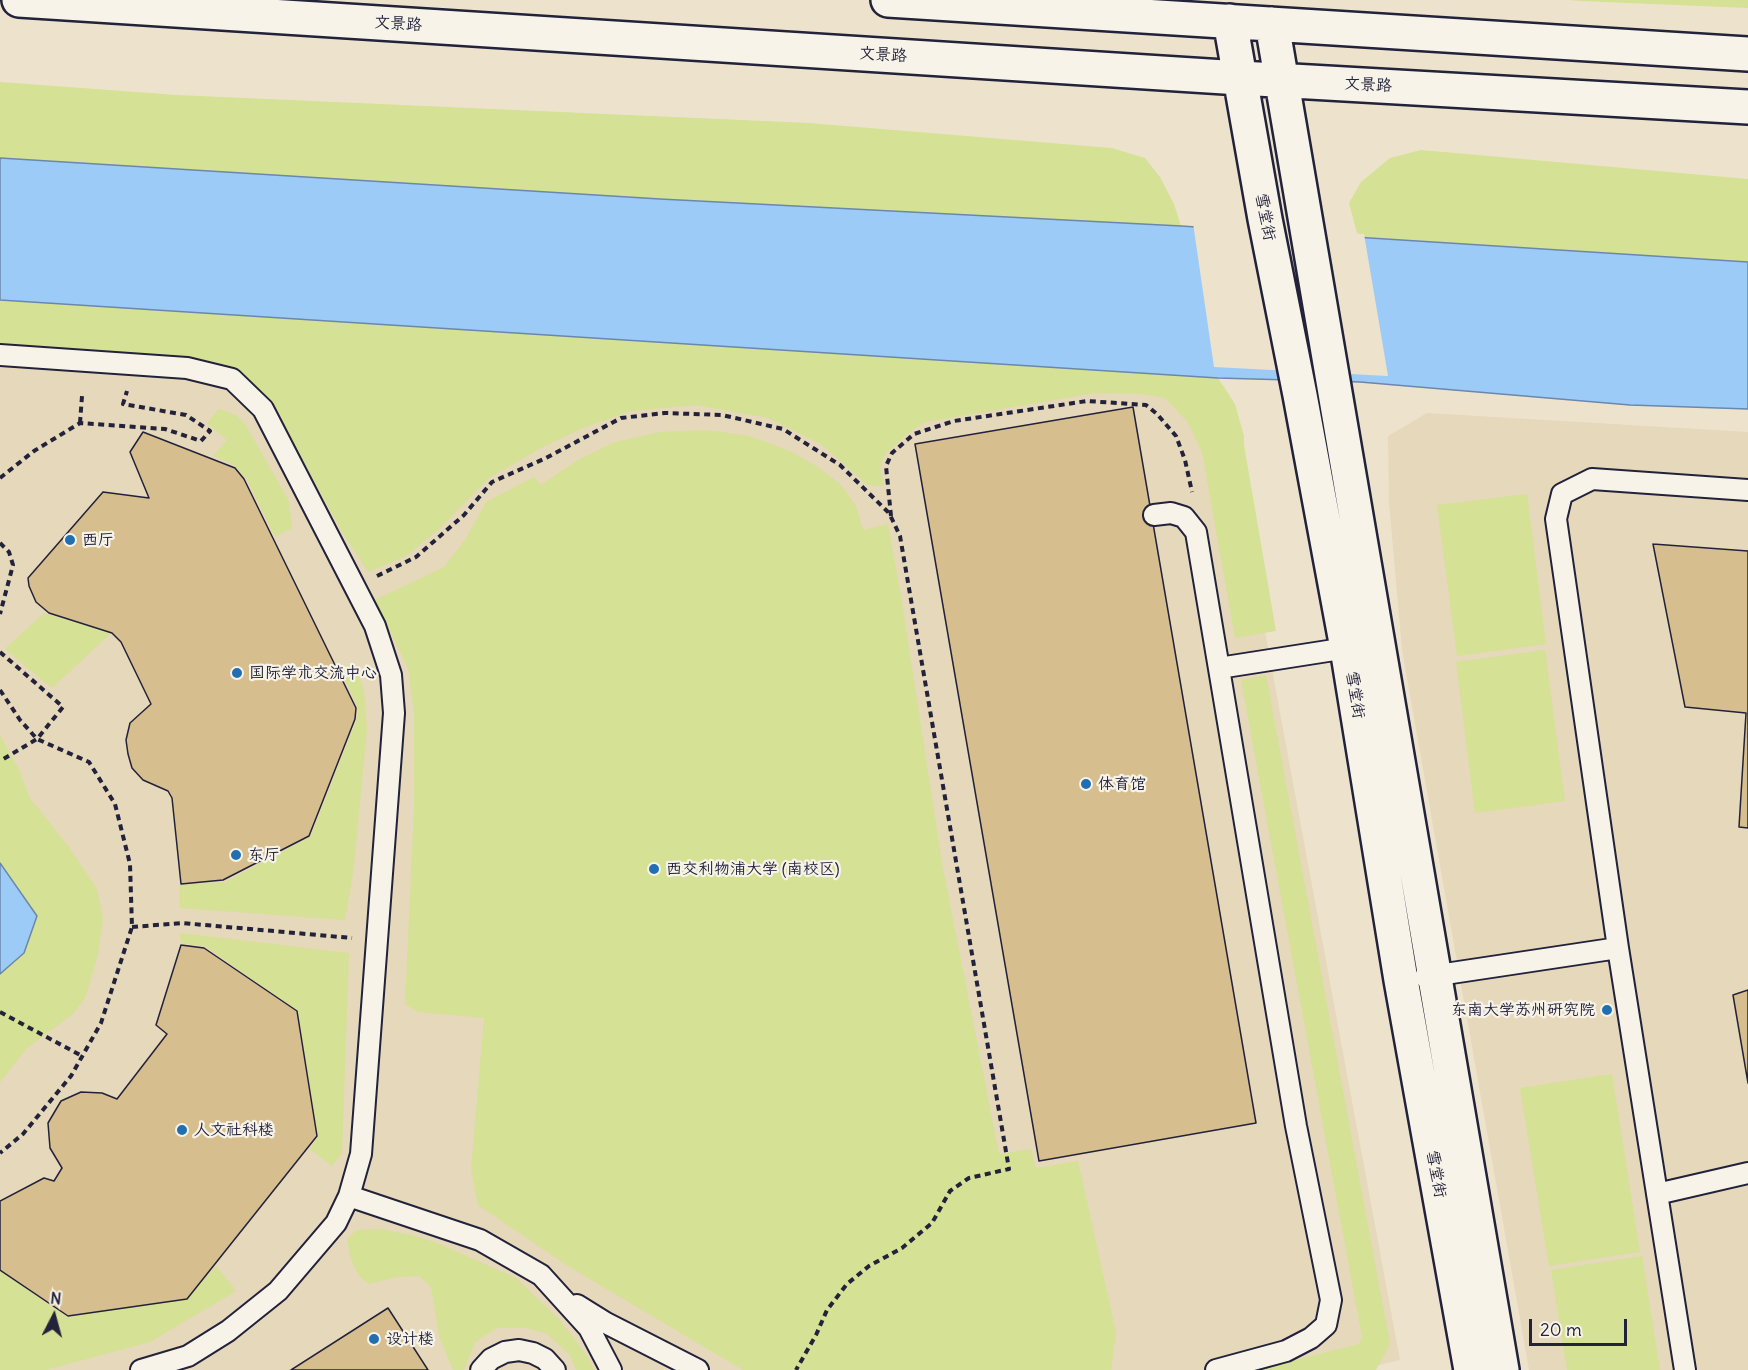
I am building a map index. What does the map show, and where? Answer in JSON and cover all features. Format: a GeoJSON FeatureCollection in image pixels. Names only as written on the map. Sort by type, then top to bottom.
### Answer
{"type":"FeatureCollection","features":[{"type":"Feature","properties":{"kind":"main road","name":"文景路"},"geometry":{"type":"LineString","coordinates":[[19,0],[1240,78],[1748,107]]}},
{"type":"Feature","properties":{"kind":"main road"},"geometry":{"type":"LineString","coordinates":[[888,0],[1748,54]]}},
{"type":"Feature","properties":{"kind":"main road","name":"雪堂街"},"geometry":{"type":"LineString","coordinates":[[1230,21],[1265,219],[1347,648],[1401,980],[1471,1370]]}},
{"type":"Feature","properties":{"kind":"main road","name":"雪堂街"},"geometry":{"type":"LineString","coordinates":[[1272,24],[1502,1370]]}},
{"type":"Feature","properties":{"kind":"lane"},"geometry":{"type":"LineString","coordinates":[[0,355],[187,368],[232,380],[263,409],[375,626],[392,675],[394,713],[361,1154],[349,1196],[336,1223],[278,1291],[228,1331],[188,1356],[141,1370]]}},
{"type":"Feature","properties":{"kind":"lane"},"geometry":{"type":"LineString","coordinates":[[1685,1370],[1618,948],[1556,519],[1562,494],[1592,479],[1748,490]]}},
{"type":"Feature","properties":{"kind":"lane"},"geometry":{"type":"LineString","coordinates":[[1154,515],[1171,513],[1184,517],[1196,532],[1296,1126],[1331,1300],[1326,1325],[1311,1338],[1286,1351],[1216,1370]]}},
{"type":"Feature","properties":{"kind":"lane"},"geometry":{"type":"LineString","coordinates":[[1219,668],[1347,648]]}},
{"type":"Feature","properties":{"kind":"lane"},"geometry":{"type":"LineString","coordinates":[[1401,980],[1618,948]]}},
{"type":"Feature","properties":{"kind":"lane"},"geometry":{"type":"LineString","coordinates":[[1657,1194],[1748,1173]]}},
{"type":"Feature","properties":{"kind":"lane"},"geometry":{"type":"LineString","coordinates":[[349,1196],[480,1240],[541,1275],[589,1328],[611,1370]]}},
{"type":"Feature","properties":{"kind":"lane"},"geometry":{"type":"LineString","coordinates":[[557,1292],[606,1323],[698,1370]]}},
{"type":"Feature","properties":{"kind":"lane"},"geometry":{"type":"LineString","coordinates":[[481,1370],[491,1359],[505,1352],[519,1350],[545,1359],[555,1370]]}},
{"type":"Feature","properties":{"kind":"path"},"geometry":{"type":"LineString","coordinates":[[0,478],[34,451],[80,423],[165,429],[201,441],[210,431],[186,415],[123,404],[135,364]]}},
{"type":"Feature","properties":{"kind":"path"},"geometry":{"type":"LineString","coordinates":[[80,423],[82,396]]}},
{"type":"Feature","properties":{"kind":"path"},"geometry":{"type":"LineString","coordinates":[[892,519],[886,466],[892,453],[914,434],[954,421],[1088,400],[1146,405],[1176,436],[1185,460],[1192,493],[1196,532]]}},
{"type":"Feature","properties":{"kind":"path"},"geometry":{"type":"LineString","coordinates":[[355,587],[416,557],[464,515],[492,482],[546,458],[621,418],[665,413],[722,415],[783,429],[840,465],[888,512],[892,519],[900,536],[1010,1169],[969,1178],[950,1191],[932,1223],[902,1248],[869,1266],[847,1284],[827,1310],[796,1370]]}},
{"type":"Feature","properties":{"kind":"path"},"geometry":{"type":"LineString","coordinates":[[0,543],[9,552],[13,565],[0,614]]}},
{"type":"Feature","properties":{"kind":"path"},"geometry":{"type":"LineString","coordinates":[[0,652],[63,707],[38,739],[0,761]]}},
{"type":"Feature","properties":{"kind":"path"},"geometry":{"type":"LineString","coordinates":[[0,690],[20,720],[38,739],[88,762],[115,804],[130,864],[132,927],[101,1023],[71,1076],[23,1134],[0,1153]]}},
{"type":"Feature","properties":{"kind":"path"},"geometry":{"type":"LineString","coordinates":[[132,927],[183,923],[378,940]]}},
{"type":"Feature","properties":{"kind":"path"},"geometry":{"type":"LineString","coordinates":[[0,1012],[82,1056]]}},
{"type":"Feature","properties":{"kind":"shaded area","name":"西交利物浦大学 (南校区)"},"geometry":{"type":"Polygon","coordinates":[[[0,300],[1218,378],[1400,1360],[1358,1370],[0,1370],[0,300]]]}},
{"type":"Feature","properties":{"kind":"shaded area","name":"东南大学苏州研究院"},"geometry":{"type":"Polygon","coordinates":[[[1427,413],[1748,432],[1748,1370],[1529,1370],[1402,650],[1389,502],[1388,436],[1427,413]]]}},
{"type":"Feature","properties":{"kind":"green space"},"geometry":{"type":"Polygon","coordinates":[[[1568,0],[1748,0],[1748,8],[1581,1],[1568,0]]]}},
{"type":"Feature","properties":{"kind":"green space"},"geometry":{"type":"Polygon","coordinates":[[[0,82],[177,95],[809,123],[1112,148],[1145,158],[1160,177],[1174,204],[1181,226],[660,199],[0,158],[0,82]]]}},
{"type":"Feature","properties":{"kind":"green space"},"geometry":{"type":"Polygon","coordinates":[[[1421,150],[1748,179],[1748,262],[1358,237],[1349,203],[1361,182],[1390,158],[1421,150]]]}},
{"type":"Feature","properties":{"kind":"green space"},"geometry":{"type":"Polygon","coordinates":[[[0,300],[1218,378],[1235,404],[1244,436],[1276,631],[1235,638],[1202,452],[1187,421],[1165,398],[1141,394],[1095,393],[926,422],[912,430],[885,454],[880,467],[884,486],[868,485],[821,444],[768,418],[695,405],[631,411],[583,428],[543,447],[489,478],[439,529],[406,556],[368,572],[342,532],[270,399],[239,373],[217,362],[0,343],[0,300]]]}},
{"type":"Feature","properties":{"kind":"green space"},"geometry":{"type":"Polygon","coordinates":[[[219,409],[236,415],[245,424],[289,501],[292,528],[275,537],[247,480],[234,465],[213,456],[227,440],[207,423],[219,409]]]}},
{"type":"Feature","properties":{"kind":"green space"},"geometry":{"type":"Polygon","coordinates":[[[707,430],[750,436],[790,451],[818,467],[841,485],[856,506],[863,530],[888,524],[942,863],[999,1154],[1031,1149],[1036,1168],[1078,1161],[1116,1333],[1111,1370],[743,1370],[568,1266],[478,1205],[471,1170],[484,1018],[418,1012],[405,1004],[414,809],[414,712],[408,668],[375,600],[444,567],[465,540],[486,502],[534,477],[541,485],[576,461],[615,442],[661,432],[707,430]]]}},
{"type":"Feature","properties":{"kind":"green space"},"geometry":{"type":"Polygon","coordinates":[[[1527,494],[1546,644],[1457,656],[1437,505],[1527,494]]]}},
{"type":"Feature","properties":{"kind":"green space"},"geometry":{"type":"Polygon","coordinates":[[[44,613],[111,633],[52,688],[5,649],[44,613]]]}},
{"type":"Feature","properties":{"kind":"green space"},"geometry":{"type":"Polygon","coordinates":[[[1545,650],[1565,801],[1475,813],[1456,662],[1545,650]]]}},
{"type":"Feature","properties":{"kind":"green space"},"geometry":{"type":"Polygon","coordinates":[[[354,662],[364,690],[367,730],[353,874],[345,920],[180,908],[179,885],[225,882],[310,837],[357,719],[358,708],[340,669],[354,662]]]}},
{"type":"Feature","properties":{"kind":"green space"},"geometry":{"type":"Polygon","coordinates":[[[1266,675],[1390,1344],[1376,1370],[1256,1370],[1359,1344],[1362,1337],[1241,680],[1266,675]]]}},
{"type":"Feature","properties":{"kind":"green space"},"geometry":{"type":"Polygon","coordinates":[[[0,735],[19,770],[29,797],[69,847],[97,889],[103,919],[98,955],[85,998],[73,1014],[27,1048],[0,1082],[0,735]]]}},
{"type":"Feature","properties":{"kind":"green space"},"geometry":{"type":"Polygon","coordinates":[[[180,933],[349,953],[342,1153],[332,1166],[310,1149],[318,1137],[298,1011],[206,947],[181,943],[180,933]]]}},
{"type":"Feature","properties":{"kind":"green space"},"geometry":{"type":"Polygon","coordinates":[[[1612,1074],[1640,1252],[1549,1266],[1520,1088],[1612,1074]]]}},
{"type":"Feature","properties":{"kind":"green space"},"geometry":{"type":"Polygon","coordinates":[[[380,1229],[437,1243],[516,1278],[560,1320],[589,1359],[594,1370],[576,1370],[570,1355],[546,1333],[525,1328],[497,1328],[475,1342],[464,1370],[453,1370],[439,1336],[431,1287],[419,1276],[398,1277],[369,1284],[359,1276],[351,1259],[347,1239],[357,1230],[380,1229]]]}},
{"type":"Feature","properties":{"kind":"green space"},"geometry":{"type":"Polygon","coordinates":[[[1642,1256],[1660,1370],[1567,1370],[1551,1270],[1642,1256]]]}},
{"type":"Feature","properties":{"kind":"green space"},"geometry":{"type":"Polygon","coordinates":[[[216,1266],[236,1291],[150,1342],[46,1370],[0,1370],[0,1271],[67,1317],[187,1299],[216,1266]]]}},
{"type":"Feature","properties":{"kind":"water"},"geometry":{"type":"Polygon","coordinates":[[[0,158],[660,199],[1181,226],[1748,262],[1748,409],[1630,405],[1360,382],[1218,378],[0,300],[0,158]]]}},
{"type":"Feature","properties":{"kind":"water"},"geometry":{"type":"Polygon","coordinates":[[[0,863],[37,916],[24,953],[0,974],[0,863]]]}},
{"type":"Feature","properties":{"kind":"pier"},"geometry":{"type":"Polygon","coordinates":[[[1193,223],[1364,234],[1388,376],[1214,367],[1193,223]]]}},
{"type":"Feature","properties":{"kind":"building","name":"体育馆"},"geometry":{"type":"Polygon","coordinates":[[[1133,407],[1256,1123],[1039,1161],[915,444],[1133,407]]]}},
{"type":"Feature","properties":{"kind":"building","name":"国际学术交流中心"},"geometry":{"type":"Polygon","coordinates":[[[143,432],[235,468],[244,479],[356,708],[355,719],[309,836],[223,880],[181,884],[172,798],[168,791],[143,780],[132,768],[128,754],[126,740],[130,723],[151,704],[121,642],[112,633],[49,613],[36,602],[29,586],[28,578],[103,492],[149,498],[130,452],[143,432]]]}},
{"type":"Feature","properties":{"kind":"building"},"geometry":{"type":"Polygon","coordinates":[[[1653,544],[1748,551],[1748,828],[1739,827],[1746,713],[1685,707],[1653,544]]]}},
{"type":"Feature","properties":{"kind":"building","name":"人文社科楼"},"geometry":{"type":"Polygon","coordinates":[[[181,945],[204,948],[297,1011],[317,1136],[187,1299],[68,1316],[0,1270],[0,1201],[44,1178],[54,1181],[62,1168],[50,1148],[48,1123],[61,1101],[81,1092],[102,1093],[117,1099],[167,1034],[156,1025],[181,945]]]}},
{"type":"Feature","properties":{"kind":"building"},"geometry":{"type":"Polygon","coordinates":[[[1748,990],[1748,1083],[1733,995],[1748,990]]]}},
{"type":"Feature","properties":{"kind":"building","name":"设计楼"},"geometry":{"type":"Polygon","coordinates":[[[388,1308],[428,1370],[291,1370],[388,1308]]]}},
{"type":"Feature","properties":{"kind":"place","name":"西厅"},"geometry":{"type":"Point","coordinates":[70,540]}},
{"type":"Feature","properties":{"kind":"place","name":"国际学术交流中心"},"geometry":{"type":"Point","coordinates":[237,673]}},
{"type":"Feature","properties":{"kind":"place","name":"体育馆"},"geometry":{"type":"Point","coordinates":[1086,784]}},
{"type":"Feature","properties":{"kind":"place","name":"东厅"},"geometry":{"type":"Point","coordinates":[236,855]}},
{"type":"Feature","properties":{"kind":"place","name":"西交利物浦大学 (南校区)"},"geometry":{"type":"Point","coordinates":[654,869]}},
{"type":"Feature","properties":{"kind":"place","name":"东南大学苏州研究院"},"geometry":{"type":"Point","coordinates":[1607,1010]}},
{"type":"Feature","properties":{"kind":"place","name":"人文社科楼"},"geometry":{"type":"Point","coordinates":[182,1130]}},
{"type":"Feature","properties":{"kind":"place","name":"设计楼"},"geometry":{"type":"Point","coordinates":[374,1339]}}]}
